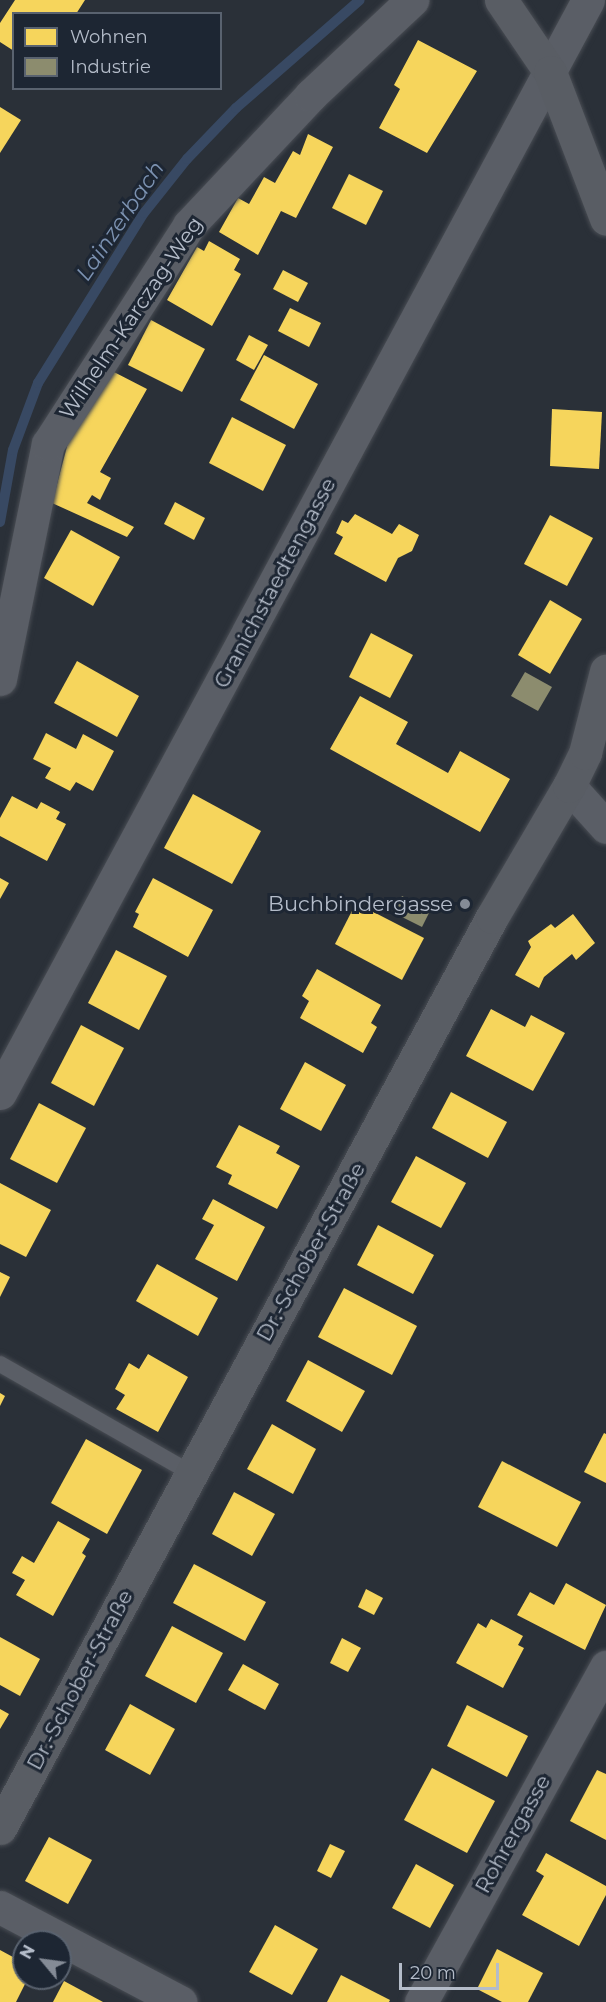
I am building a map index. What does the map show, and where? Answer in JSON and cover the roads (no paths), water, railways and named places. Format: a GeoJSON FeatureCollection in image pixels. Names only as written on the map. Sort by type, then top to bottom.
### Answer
{"type":"FeatureCollection","features":[{"type":"Feature","properties":{"kind":"street","name":"Wilhelm-Karczag-Weg"},"geometry":{"type":"LineString","coordinates":[[0,679],[48,444],[189,225],[312,95],[412,0]]}},
{"type":"Feature","properties":{"kind":"street"},"geometry":{"type":"LineString","coordinates":[[501,0],[550,72],[606,219]]}},
{"type":"Feature","properties":{"kind":"street","name":"Granichstaedtengasse"},"geometry":{"type":"LineString","coordinates":[[0,1093],[588,0]]}},
{"type":"Feature","properties":{"kind":"street","name":"Dr.-Schober-Straße"},"geometry":{"type":"LineString","coordinates":[[0,1828],[492,917],[569,786],[585,753],[606,671]]}},
{"type":"Feature","properties":{"kind":"street"},"geometry":{"type":"LineString","coordinates":[[569,786],[606,826]]}},
{"type":"Feature","properties":{"kind":"street","name":"Rohrergasse"},"geometry":{"type":"LineString","coordinates":[[421,2002],[606,1666]]}},
{"type":"Feature","properties":{"kind":"street"},"geometry":{"type":"LineString","coordinates":[[0,1906],[180,2002]]}},
{"type":"Feature","properties":{"kind":"lane"},"geometry":{"type":"LineString","coordinates":[[0,1364],[191,1473]]}},
{"type":"Feature","properties":{"kind":"waterway","name":"Lainzerbach"},"geometry":{"type":"LineString","coordinates":[[0,522],[13,450],[38,383],[144,213],[187,159],[236,108],[360,0]]}},
{"type":"Feature","properties":{"kind":"place","name":"Buchbindergasse"},"geometry":{"type":"Point","coordinates":[465,904]}}]}
